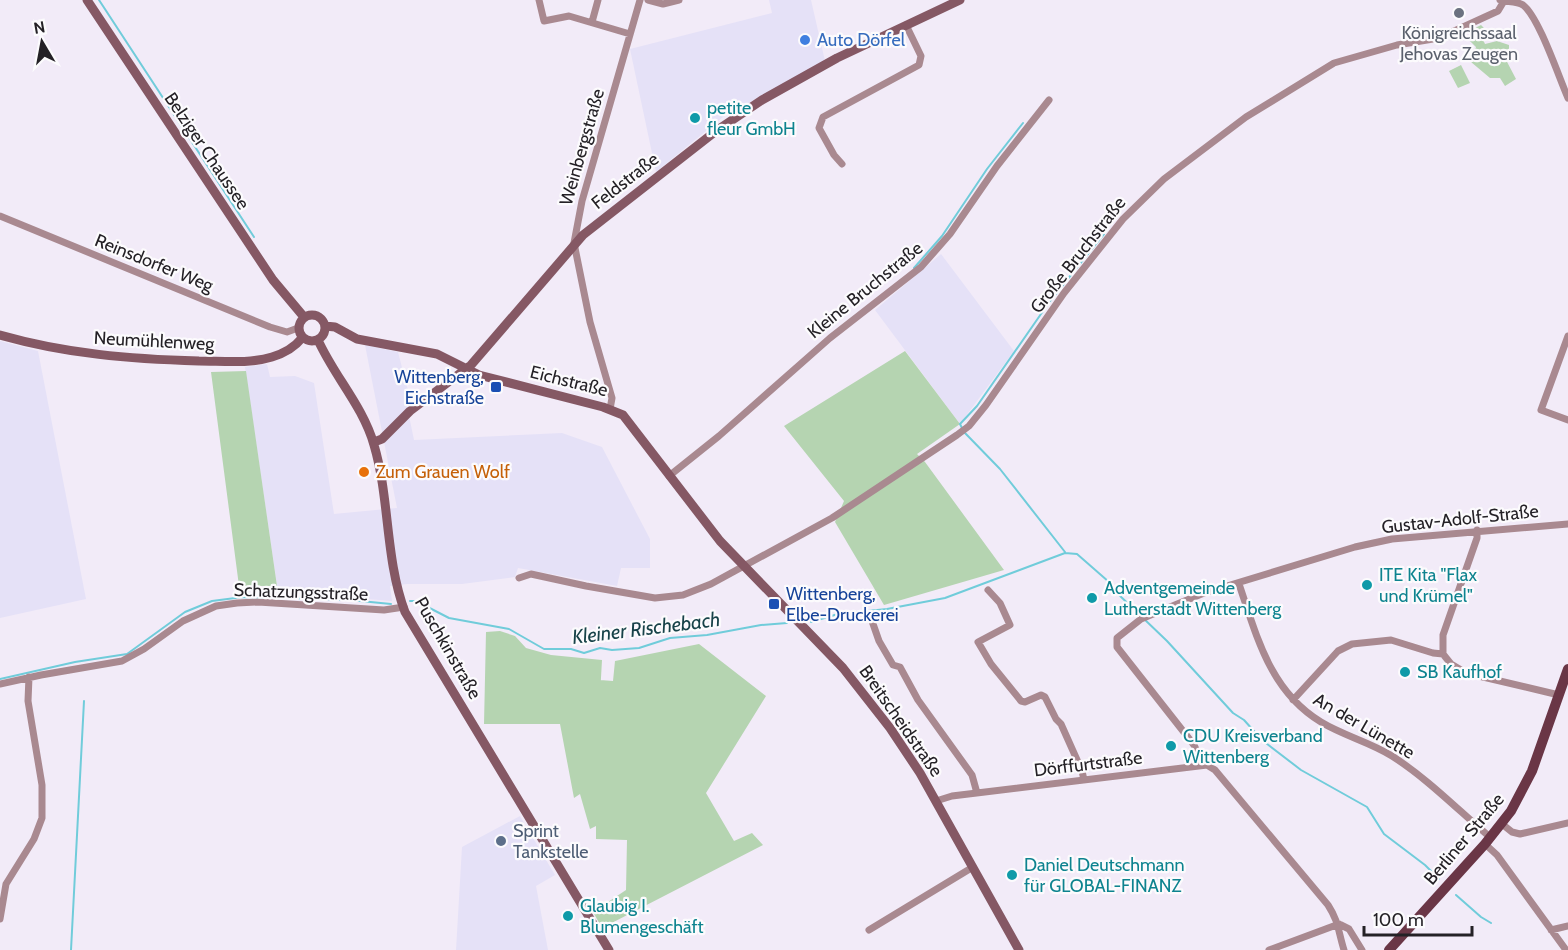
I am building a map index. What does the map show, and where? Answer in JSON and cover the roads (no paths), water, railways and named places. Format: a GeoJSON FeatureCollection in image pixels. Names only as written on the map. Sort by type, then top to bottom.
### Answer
{"type":"FeatureCollection","features":[{"type":"Feature","properties":{"kind":"main road","name":"Berliner Straße"},"geometry":{"type":"LineString","coordinates":[[1389,950],[1502,824],[1520,796],[1532,771],[1567,675]]}},
{"type":"Feature","properties":{"kind":"street","name":"Belziger Chaussee"},"geometry":{"type":"LineString","coordinates":[[87,0],[273,280],[304,317]]}},
{"type":"Feature","properties":{"kind":"street"},"geometry":{"type":"LineString","coordinates":[[539,0],[544,21],[566,16],[630,34]]}},
{"type":"Feature","properties":{"kind":"street"},"geometry":{"type":"LineString","coordinates":[[592,22],[598,0]]}},
{"type":"Feature","properties":{"kind":"street","name":"Weinbergstraße"},"geometry":{"type":"LineString","coordinates":[[610,409],[612,398],[590,322],[574,243],[582,201],[640,0]]}},
{"type":"Feature","properties":{"kind":"street"},"geometry":{"type":"LineString","coordinates":[[648,0],[663,4],[679,0]]}},
{"type":"Feature","properties":{"kind":"street","name":"Feldstraße"},"geometry":{"type":"LineString","coordinates":[[374,442],[382,439],[399,421],[466,369],[574,243],[716,131],[753,105],[843,55],[906,25],[943,3],[960,0]]}},
{"type":"Feature","properties":{"kind":"street"},"geometry":{"type":"LineString","coordinates":[[1502,1],[1522,5],[1528,11],[1542,36],[1568,98]]}},
{"type":"Feature","properties":{"kind":"street","name":"Große Bruchstraße"},"geometry":{"type":"LineString","coordinates":[[519,578],[531,574],[643,597],[665,598],[691,593],[711,584],[832,518],[963,431],[986,405],[1064,294],[1116,227],[1164,179],[1240,121],[1334,63],[1397,45],[1439,38],[1498,11],[1502,1]]}},
{"type":"Feature","properties":{"kind":"street"},"geometry":{"type":"LineString","coordinates":[[842,164],[819,128],[823,117],[919,65],[921,56],[906,25]]}},
{"type":"Feature","properties":{"kind":"street","name":"Kleine Bruchstraße"},"geometry":{"type":"LineString","coordinates":[[669,476],[719,436],[817,349],[926,263],[1049,100]]}},
{"type":"Feature","properties":{"kind":"street","name":"Reinsdorfer Weg"},"geometry":{"type":"LineString","coordinates":[[0,216],[257,322],[284,332],[300,333]]}},
{"type":"Feature","properties":{"kind":"street"},"geometry":{"type":"LineString","coordinates":[[310,315],[317,316],[325,326],[324,334],[318,340],[310,341],[300,333],[304,317],[310,315]]}},
{"type":"Feature","properties":{"kind":"street","name":"Eichstraße"},"geometry":{"type":"LineString","coordinates":[[325,326],[336,327],[357,339],[436,354],[487,377],[610,409],[622,416],[743,566]]}},
{"type":"Feature","properties":{"kind":"street","name":"Neumühlenweg"},"geometry":{"type":"LineString","coordinates":[[0,335],[56,349],[96,355],[147,359],[250,361],[292,349],[300,333]]}},
{"type":"Feature","properties":{"kind":"street"},"geometry":{"type":"LineString","coordinates":[[1568,336],[1541,410],[1568,420]]}},
{"type":"Feature","properties":{"kind":"street","name":"Puschkinstraße"},"geometry":{"type":"LineString","coordinates":[[318,340],[329,362],[357,405],[374,442],[402,604],[609,950]]}},
{"type":"Feature","properties":{"kind":"street","name":"Gustav-Adolf-Straße"},"geometry":{"type":"LineString","coordinates":[[1203,765],[1194,745],[1119,652],[1116,643],[1121,634],[1144,617],[1204,593],[1239,584],[1316,558],[1392,538],[1568,524]]}},
{"type":"Feature","properties":{"kind":"street"},"geometry":{"type":"LineString","coordinates":[[1477,530],[1477,538],[1443,635],[1443,654],[1451,664],[1466,673],[1559,694]]}},
{"type":"Feature","properties":{"kind":"street","name":"Breitscheidstraße"},"geometry":{"type":"LineString","coordinates":[[743,566],[854,681],[905,748],[1019,950]]}},
{"type":"Feature","properties":{"kind":"street","name":"An der Lünette"},"geometry":{"type":"LineString","coordinates":[[1239,584],[1263,656],[1293,700],[1322,722],[1391,755],[1426,780],[1488,841],[1566,950]]}},
{"type":"Feature","properties":{"kind":"street"},"geometry":{"type":"LineString","coordinates":[[988,590],[1000,603],[1010,626],[978,642],[991,664],[1021,700],[1025,702],[1041,695],[1045,697],[1061,724],[1084,780]]}},
{"type":"Feature","properties":{"kind":"street","name":"Schatzungsstraße"},"geometry":{"type":"LineString","coordinates":[[0,684],[122,661],[138,654],[183,621],[216,606],[247,602],[384,610],[402,604]]}},
{"type":"Feature","properties":{"kind":"street"},"geometry":{"type":"LineString","coordinates":[[872,621],[879,641],[893,665],[900,668],[918,700],[972,775],[977,793]]}},
{"type":"Feature","properties":{"kind":"street"},"geometry":{"type":"LineString","coordinates":[[1293,700],[1338,651],[1352,644],[1391,640],[1443,654]]}},
{"type":"Feature","properties":{"kind":"street"},"geometry":{"type":"LineString","coordinates":[[0,919],[6,884],[34,839],[42,818],[42,785],[28,710],[28,677]]}},
{"type":"Feature","properties":{"kind":"street"},"geometry":{"type":"LineString","coordinates":[[1203,765],[1211,767],[1218,773],[1328,905],[1339,924],[1339,935],[1344,950]]}},
{"type":"Feature","properties":{"kind":"street","name":"Dörffurtstraße"},"geometry":{"type":"LineString","coordinates":[[936,801],[952,796],[1203,765]]}},
{"type":"Feature","properties":{"kind":"street"},"geometry":{"type":"LineString","coordinates":[[1502,824],[1512,832],[1520,834],[1568,823]]}},
{"type":"Feature","properties":{"kind":"street"},"geometry":{"type":"LineString","coordinates":[[869,930],[973,867]]}},
{"type":"Feature","properties":{"kind":"street"},"geometry":{"type":"LineString","coordinates":[[1269,950],[1339,924],[1349,929],[1362,950]]}},
{"type":"Feature","properties":{"kind":"street"},"geometry":{"type":"LineString","coordinates":[[1551,930],[1568,926]]}},
{"type":"Feature","properties":{"kind":"waterway"},"geometry":{"type":"LineString","coordinates":[[99,0],[254,237]]}},
{"type":"Feature","properties":{"kind":"waterway"},"geometry":{"type":"LineString","coordinates":[[914,268],[942,236],[987,169],[1023,123]]}},
{"type":"Feature","properties":{"kind":"waterway"},"geometry":{"type":"LineString","coordinates":[[962,428],[960,424],[977,406],[1050,301],[1104,234]]}},
{"type":"Feature","properties":{"kind":"waterway"},"geometry":{"type":"LineString","coordinates":[[965,433],[1000,469],[1065,552]]}},
{"type":"Feature","properties":{"kind":"waterway","name":"Kleiner Rischebach"},"geometry":{"type":"LineString","coordinates":[[811,622],[838,614],[887,609],[945,598],[1065,553],[1077,554],[1109,582],[1233,713],[1244,720],[1262,740],[1301,770],[1367,807],[1384,834],[1425,865],[1439,879]]}},
{"type":"Feature","properties":{"kind":"waterway","name":"Kleiner Rischebach"},"geometry":{"type":"LineString","coordinates":[[0,679],[75,662],[127,654],[185,612],[212,601],[243,597],[279,598]]}},
{"type":"Feature","properties":{"kind":"waterway","name":"Kleiner Rischebach"},"geometry":{"type":"LineString","coordinates":[[291,598],[391,604]]}},
{"type":"Feature","properties":{"kind":"waterway","name":"Kleiner Rischebach"},"geometry":{"type":"LineString","coordinates":[[410,601],[416,601],[449,618],[509,629],[544,649],[571,649],[584,653],[600,648],[612,650],[639,648],[670,638],[787,623]]}},
{"type":"Feature","properties":{"kind":"waterway"},"geometry":{"type":"LineString","coordinates":[[71,950],[84,701]]}},
{"type":"Feature","properties":{"kind":"waterway","name":"Kleiner Rischebach"},"geometry":{"type":"LineString","coordinates":[[1456,895],[1491,923]]}},
{"type":"Feature","properties":{"kind":"place","name":"Königreichssaal Jehovas Zeugen"},"geometry":{"type":"Point","coordinates":[1459,13]}},
{"type":"Feature","properties":{"kind":"place","name":"Auto Dörfel"},"geometry":{"type":"Point","coordinates":[805,40]}},
{"type":"Feature","properties":{"kind":"place","name":"petite fleur GmbH"},"geometry":{"type":"Point","coordinates":[695,118]}},
{"type":"Feature","properties":{"kind":"place","name":"Wittenberg, Eichstraße"},"geometry":{"type":"Point","coordinates":[496,387]}},
{"type":"Feature","properties":{"kind":"place","name":"Zum Grauen Wolf"},"geometry":{"type":"Point","coordinates":[364,472]}},
{"type":"Feature","properties":{"kind":"place","name":"ITE Kita \"Flax und Krümel\""},"geometry":{"type":"Point","coordinates":[1367,585]}},
{"type":"Feature","properties":{"kind":"place","name":"Adventgemeinde Lutherstadt Wittenberg"},"geometry":{"type":"Point","coordinates":[1092,598]}},
{"type":"Feature","properties":{"kind":"place","name":"Wittenberg, Elbe-Druckerei"},"geometry":{"type":"Point","coordinates":[774,604]}},
{"type":"Feature","properties":{"kind":"place","name":"SB Kaufhof"},"geometry":{"type":"Point","coordinates":[1405,672]}},
{"type":"Feature","properties":{"kind":"place","name":"CDU Kreisverband Wittenberg"},"geometry":{"type":"Point","coordinates":[1171,746]}},
{"type":"Feature","properties":{"kind":"place","name":"Sprint Tankstelle"},"geometry":{"type":"Point","coordinates":[501,841]}},
{"type":"Feature","properties":{"kind":"place","name":"Daniel Deutschmann für GLOBAL-FINANZ"},"geometry":{"type":"Point","coordinates":[1012,875]}},
{"type":"Feature","properties":{"kind":"place","name":"Glaubig I. Blumengeschäft"},"geometry":{"type":"Point","coordinates":[568,916]}}]}
